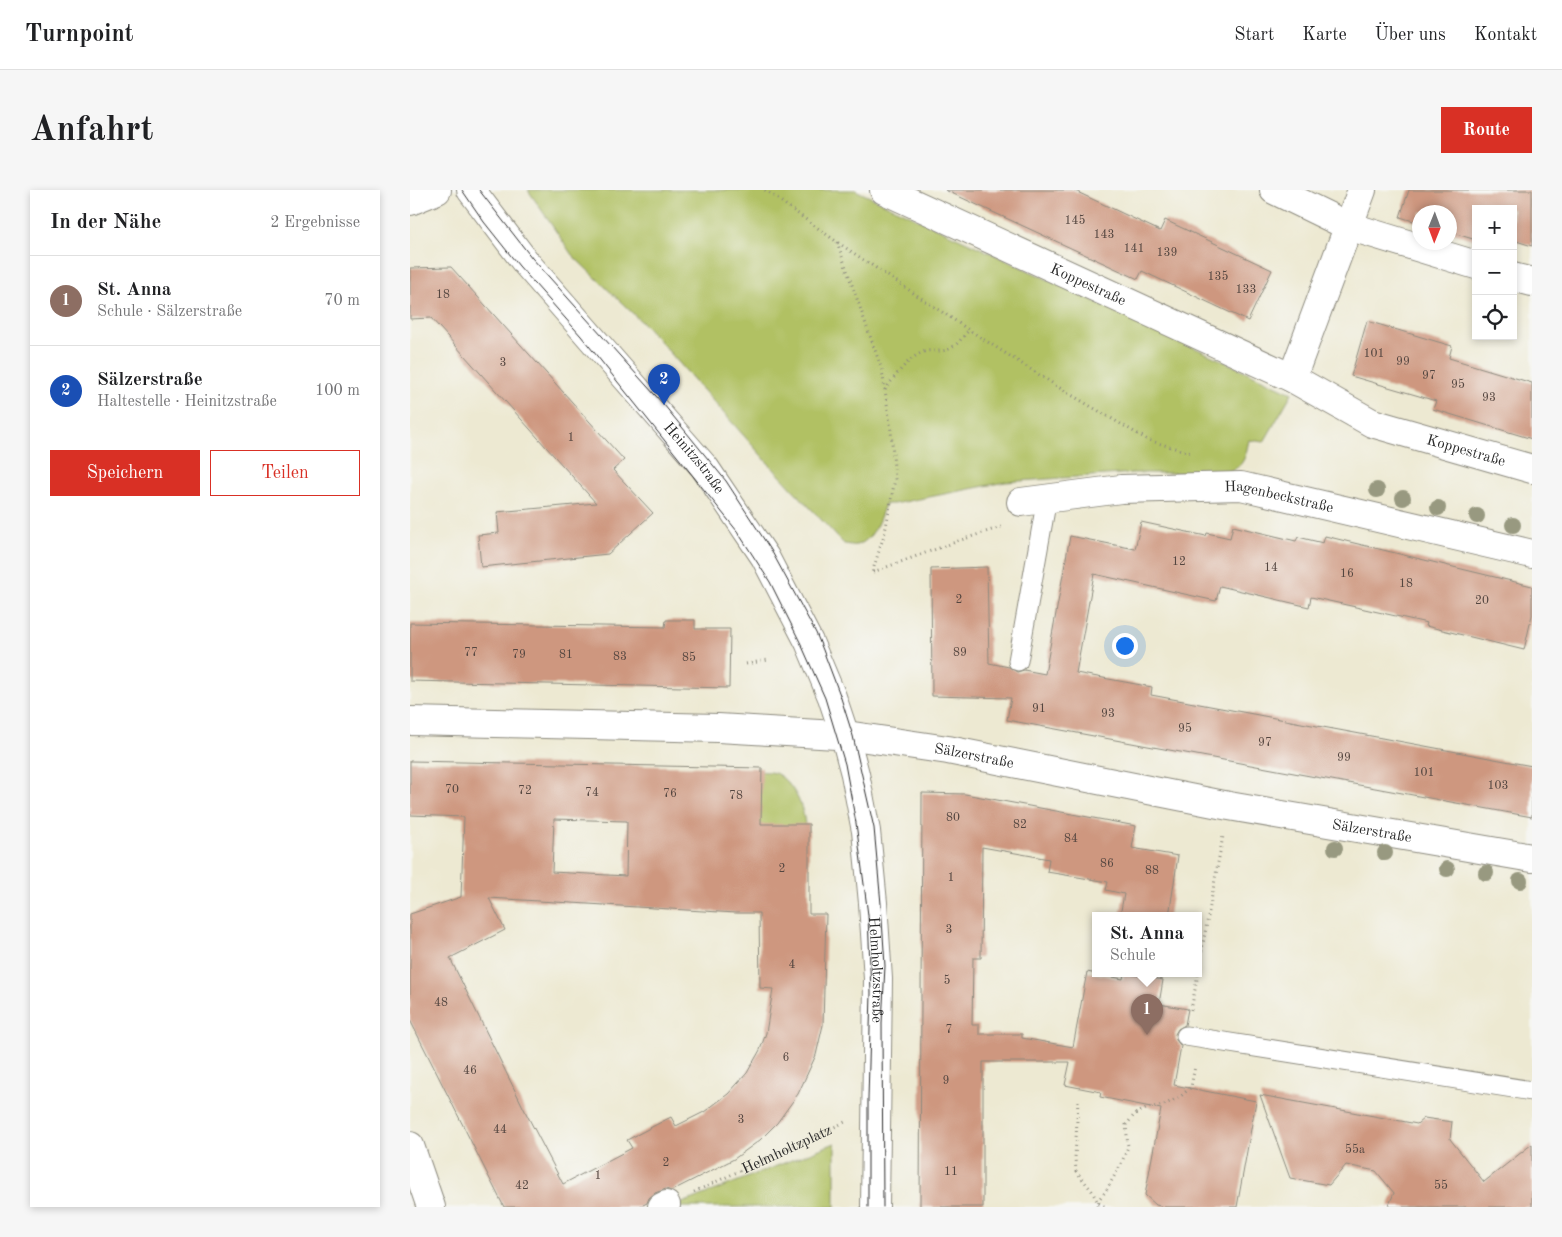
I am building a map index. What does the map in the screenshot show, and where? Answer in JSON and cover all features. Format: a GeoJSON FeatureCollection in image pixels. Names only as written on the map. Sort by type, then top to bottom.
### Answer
{"type":"FeatureCollection","features":[{"type":"Feature","properties":{"kind":"street"},"geometry":{"type":"LineString","coordinates":[[410,201],[437,190]]}},
{"type":"Feature","properties":{"kind":"street","name":"Heinitzstraße"},"geometry":{"type":"LineString","coordinates":[[471,190],[527,264],[705,468],[765,557],[809,642],[832,697],[845,736]]}},
{"type":"Feature","properties":{"kind":"street","name":"Koppestraße"},"geometry":{"type":"LineString","coordinates":[[884,190],[1292,378],[1372,423],[1532,469]]}},
{"type":"Feature","properties":{"kind":"street"},"geometry":{"type":"LineString","coordinates":[[1274,190],[1348,226],[1472,264]]}},
{"type":"Feature","properties":{"kind":"street"},"geometry":{"type":"LineString","coordinates":[[1292,378],[1362,190]]}},
{"type":"Feature","properties":{"kind":"street"},"geometry":{"type":"LineString","coordinates":[[1517,278],[1532,282]]}},
{"type":"Feature","properties":{"kind":"street","name":"Hagenbeckstraße"},"geometry":{"type":"LineString","coordinates":[[1034,500],[1120,489],[1240,486],[1532,554]]}},
{"type":"Feature","properties":{"kind":"street","name":"Sälzerstraße"},"geometry":{"type":"LineString","coordinates":[[410,721],[718,728],[845,736],[948,750],[1229,806],[1532,858]]}},
{"type":"Feature","properties":{"kind":"street","name":"Helmholtzstraße"},"geometry":{"type":"LineString","coordinates":[[845,736],[855,774],[866,831],[878,979],[875,1207]]}},
{"type":"Feature","properties":{"kind":"street"},"geometry":{"type":"LineString","coordinates":[[410,1146],[431,1207]]}},
{"type":"Feature","properties":{"kind":"lane"},"geometry":{"type":"LineString","coordinates":[[1018,661],[1034,500]]}},
{"type":"Feature","properties":{"kind":"lane"},"geometry":{"type":"LineString","coordinates":[[1193,1037],[1480,1078],[1532,1091]]}},
{"type":"Feature","properties":{"kind":"path"},"geometry":{"type":"LineString","coordinates":[[765,190],[836,242],[1063,390],[1148,440],[1194,454]]}},
{"type":"Feature","properties":{"kind":"path"},"geometry":{"type":"LineString","coordinates":[[836,242],[882,370],[895,479],[885,532],[872,572],[960,540],[1021,521],[1034,500]]}},
{"type":"Feature","properties":{"kind":"path"},"geometry":{"type":"LineString","coordinates":[[885,390],[897,374],[913,358],[925,351],[944,351],[955,346],[969,330]]}},
{"type":"Feature","properties":{"kind":"path"},"geometry":{"type":"LineString","coordinates":[[746,664],[768,660]]}},
{"type":"Feature","properties":{"kind":"path"},"geometry":{"type":"LineString","coordinates":[[1202,951],[1229,806]]}},
{"type":"Feature","properties":{"kind":"path"},"geometry":{"type":"LineString","coordinates":[[1097,1205],[1122,1162],[1128,1147],[1126,1125],[1135,1114],[1148,1108],[1164,1105],[1180,1097],[1191,1088],[1198,977]]}},
{"type":"Feature","properties":{"kind":"path"},"geometry":{"type":"LineString","coordinates":[[1078,1101],[1076,1171],[1092,1192],[1097,1205]]}},
{"type":"Feature","properties":{"kind":"path","name":"Helmholtzplatz"},"geometry":{"type":"LineString","coordinates":[[664,1206],[875,1107]]}},
{"type":"Feature","properties":{"kind":"path"},"geometry":{"type":"LineString","coordinates":[[1097,1205],[1106,1207]]}},
{"type":"Feature","properties":{"kind":"green space"},"geometry":{"type":"Polygon","coordinates":[[[528,190],[855,190],[1292,393],[1264,442],[1249,440],[1241,464],[1227,473],[1134,473],[1005,482],[894,504],[885,504],[875,529],[867,539],[856,545],[844,544],[769,464],[648,328],[572,255],[528,190]]]}},
{"type":"Feature","properties":{"kind":"green space"},"geometry":{"type":"Polygon","coordinates":[[[756,771],[775,773],[783,778],[797,797],[803,811],[805,826],[754,826],[756,771]]]}},
{"type":"Feature","properties":{"kind":"green space"},"geometry":{"type":"Polygon","coordinates":[[[835,1143],[835,1207],[672,1207],[835,1143]]]}},
{"type":"Feature","properties":{"kind":"building"},"geometry":{"type":"Polygon","coordinates":[[[945,190],[1073,190],[1160,231],[1165,220],[1272,270],[1248,321],[1142,271],[1138,279],[945,190]]]}},
{"type":"Feature","properties":{"kind":"building"},"geometry":{"type":"Polygon","coordinates":[[[1409,190],[1532,190],[1532,246],[1517,241],[1517,205],[1472,205],[1472,239],[1457,234],[1457,205],[1412,205],[1412,221],[1400,217],[1409,190]]]}},
{"type":"Feature","properties":{"kind":"building"},"geometry":{"type":"Polygon","coordinates":[[[451,267],[624,460],[613,470],[653,513],[608,554],[481,567],[478,535],[499,533],[497,512],[596,503],[431,318],[410,319],[410,268],[451,267]]]}},
{"type":"Feature","properties":{"kind":"building"},"geometry":{"type":"Polygon","coordinates":[[[1367,321],[1452,346],[1449,358],[1532,383],[1532,439],[1433,409],[1436,401],[1351,376],[1367,321]]]}},
{"type":"Feature","properties":{"kind":"building"},"geometry":{"type":"Polygon","coordinates":[[[1141,522],[1206,536],[1207,533],[1230,538],[1233,526],[1296,541],[1298,537],[1323,543],[1325,536],[1532,586],[1532,615],[1524,650],[1426,626],[1427,623],[1311,597],[1309,607],[1220,586],[1216,601],[1094,574],[1076,673],[1152,687],[1151,695],[1532,766],[1532,817],[1007,720],[1011,698],[932,696],[931,569],[987,567],[989,663],[1009,667],[1017,672],[1024,670],[1045,674],[1070,536],[1135,549],[1141,522]]]}},
{"type":"Feature","properties":{"kind":"building"},"geometry":{"type":"Polygon","coordinates":[[[666,620],[695,620],[695,629],[730,629],[729,688],[410,681],[410,623],[665,627],[666,620]]]}},
{"type":"Feature","properties":{"kind":"building"},"geometry":{"type":"Polygon","coordinates":[[[410,761],[762,768],[761,824],[809,824],[809,914],[826,914],[823,1025],[816,1055],[798,1094],[777,1123],[760,1140],[734,1159],[671,1191],[666,1189],[655,1193],[649,1198],[647,1203],[639,1207],[504,1207],[410,1020],[410,914],[461,897],[464,817],[410,815],[410,761]],[[554,819],[552,872],[626,876],[627,821],[554,819]],[[489,898],[505,930],[450,958],[563,1184],[632,1148],[627,1140],[671,1117],[676,1126],[704,1112],[728,1094],[747,1073],[760,1050],[766,1033],[773,989],[760,988],[759,913],[489,898]]]}},
{"type":"Feature","properties":{"kind":"building"},"geometry":{"type":"Polygon","coordinates":[[[922,793],[965,794],[1136,826],[1132,848],[1178,856],[1170,912],[1121,912],[1124,894],[1106,890],[1108,882],[1047,872],[1049,859],[982,847],[981,958],[973,958],[972,1025],[979,1025],[979,1034],[1022,1034],[1022,1038],[1073,1047],[1087,972],[1092,973],[1092,977],[1123,979],[1123,977],[1146,977],[1163,980],[1159,1004],[1188,1009],[1185,1025],[1178,1029],[1175,1034],[1176,1040],[1181,1046],[1174,1085],[1256,1101],[1237,1207],[1164,1207],[1156,1205],[1145,1195],[1161,1109],[1100,1097],[1101,1092],[1065,1085],[1070,1062],[983,1062],[983,1207],[920,1207],[922,793]]]}},
{"type":"Feature","properties":{"kind":"building"},"geometry":{"type":"Polygon","coordinates":[[[1260,1095],[1417,1124],[1424,1118],[1452,1122],[1450,1139],[1484,1182],[1532,1144],[1532,1207],[1388,1207],[1394,1193],[1376,1171],[1346,1165],[1329,1185],[1290,1178],[1260,1095]]]}},
{"type":"Feature","properties":{"kind":"tram line"},"geometry":{"type":"LineString","coordinates":[[462,190],[484,222],[519,266],[581,336],[737,531],[770,582],[825,698],[845,764],[856,823],[868,915],[871,993],[868,1099],[868,1207]]}},
{"type":"Feature","properties":{"kind":"tram line"},"geometry":{"type":"LineString","coordinates":[[479,190],[532,258],[664,405],[726,481],[771,550],[816,633],[823,650],[853,736],[874,828],[885,966],[882,1023],[883,1207]]}},
{"type":"Feature","properties":{"kind":"place","name":"Sälzerstraße"},"geometry":{"type":"Point","coordinates":[664,405]}},
{"type":"Feature","properties":{"kind":"place","name":"St. Anna"},"geometry":{"type":"Point","coordinates":[1147,1035]}}]}
